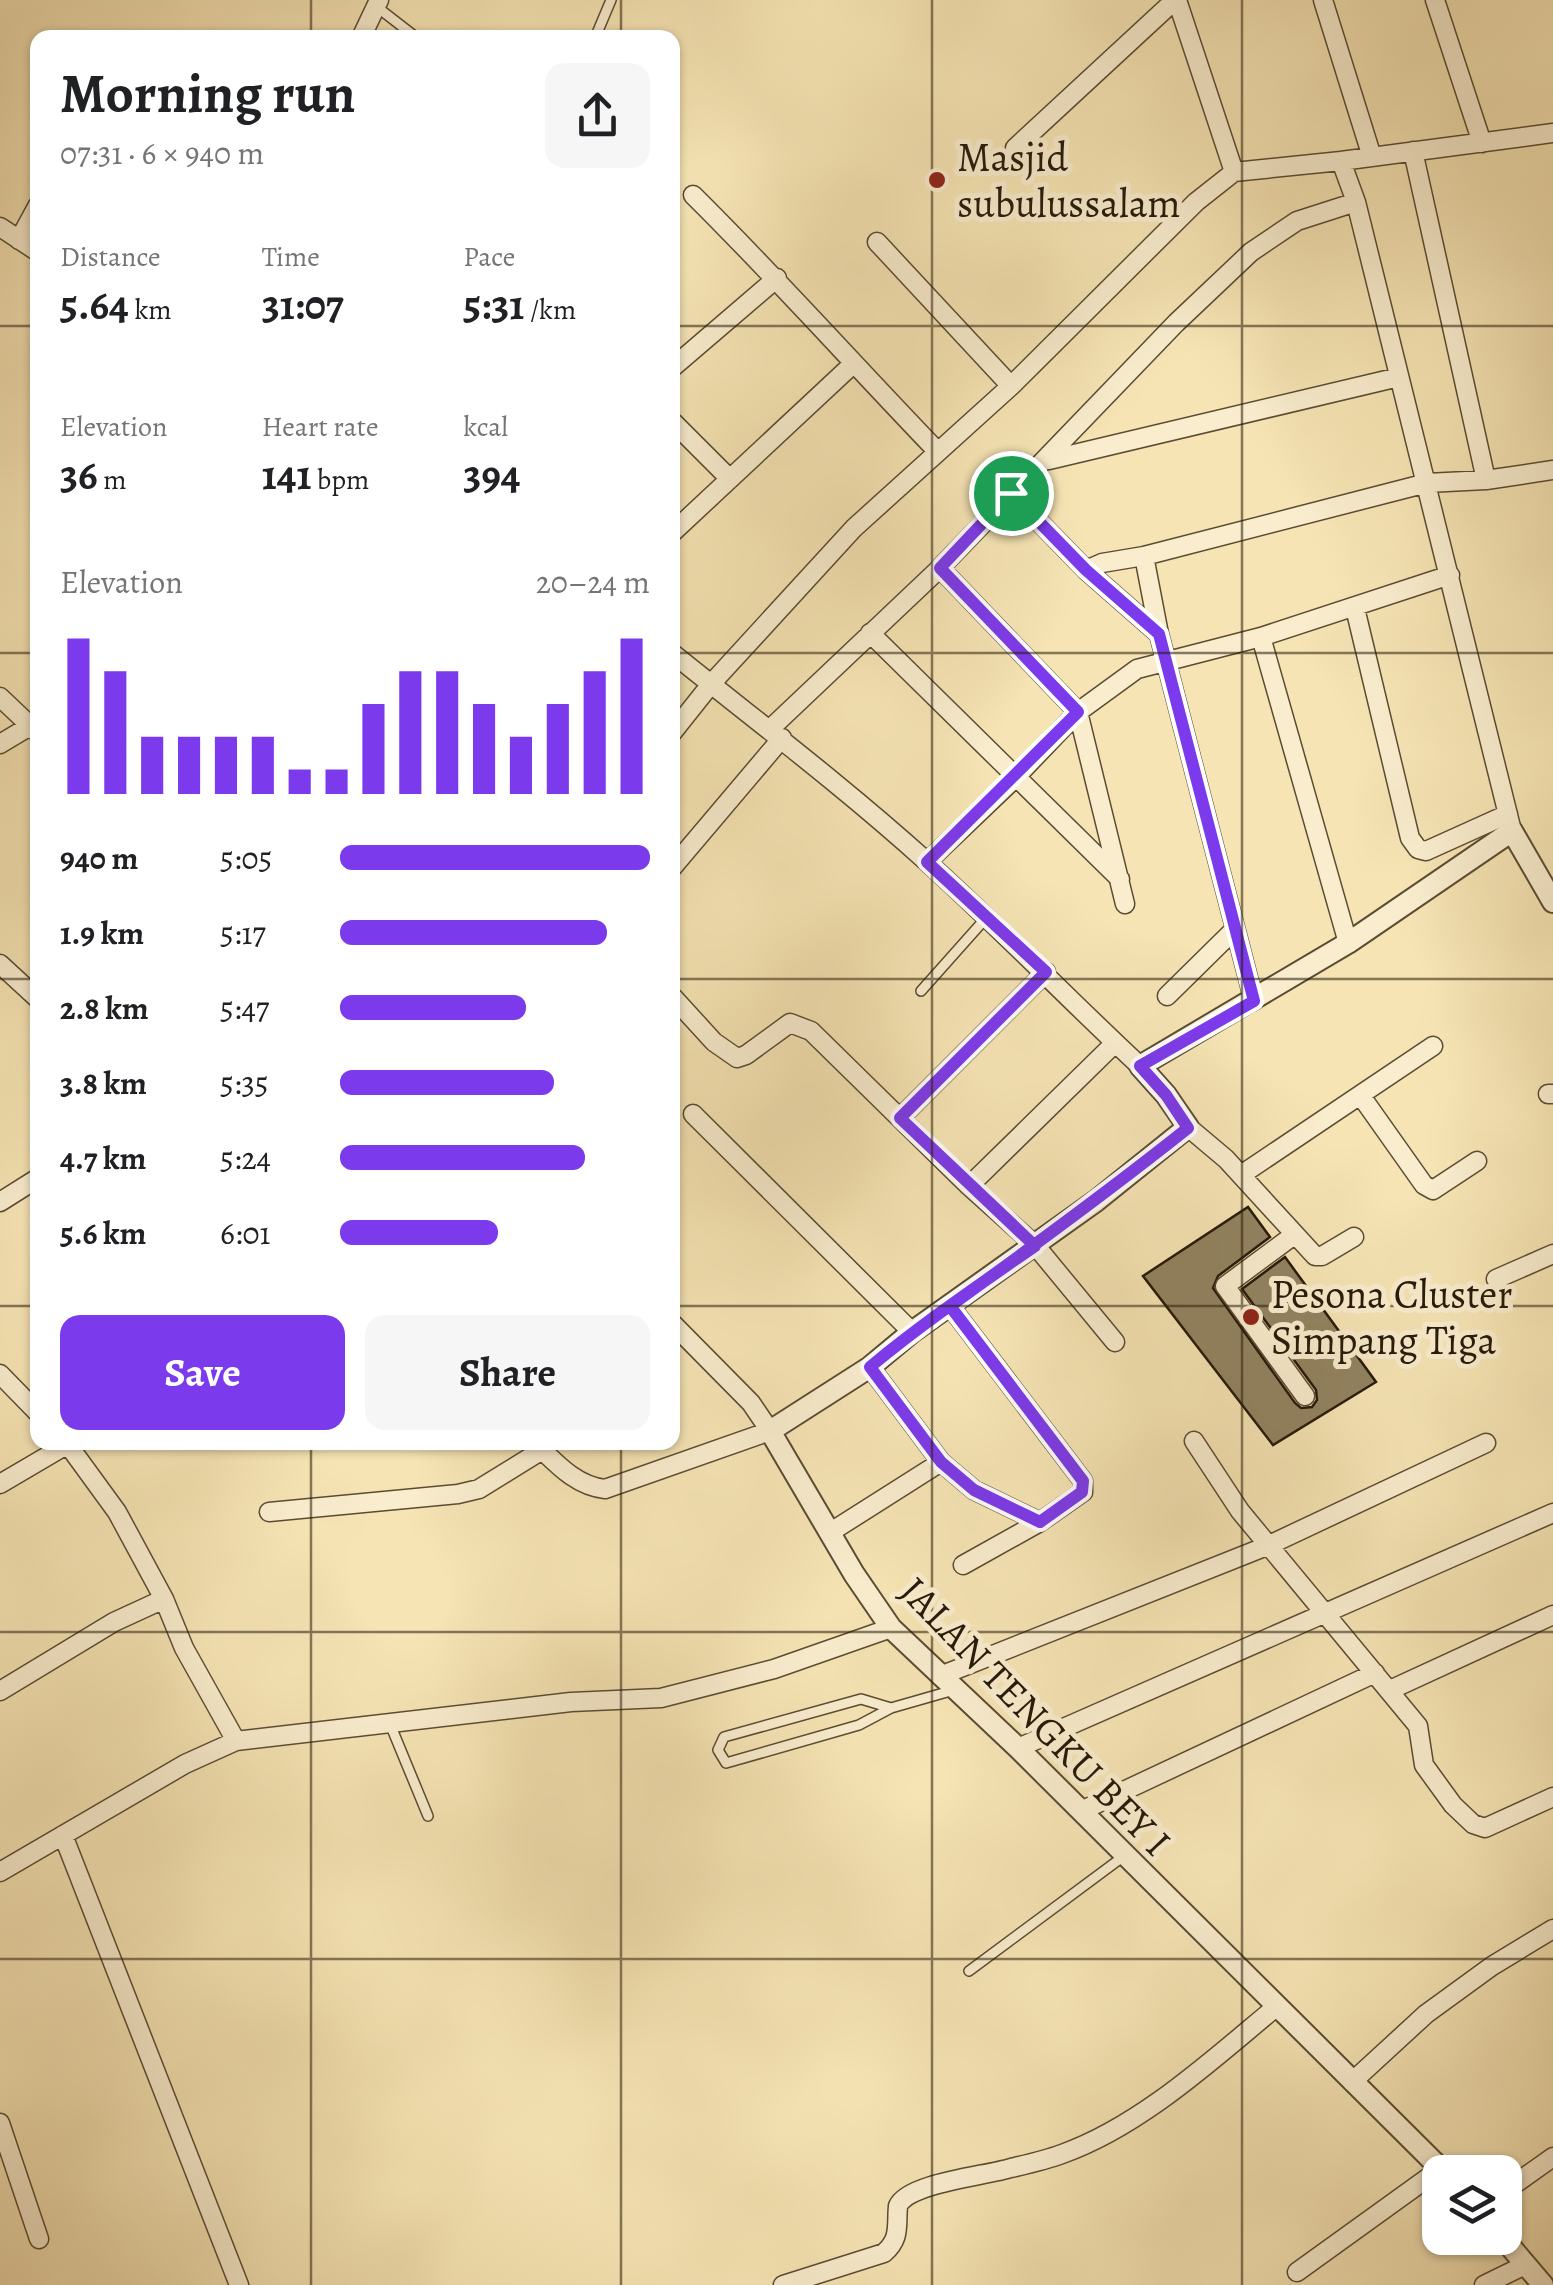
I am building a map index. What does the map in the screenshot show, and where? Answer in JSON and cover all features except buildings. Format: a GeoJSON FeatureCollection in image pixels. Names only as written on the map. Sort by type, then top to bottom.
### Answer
{"type":"FeatureCollection","features":[{"type":"Feature","properties":{"kind":"street"},"geometry":{"type":"LineString","coordinates":[[1015,148],[1176,0],[1234,172]]}},
{"type":"Feature","properties":{"kind":"street"},"geometry":{"type":"LineString","coordinates":[[1323,0],[1372,157]]}},
{"type":"Feature","properties":{"kind":"street"},"geometry":{"type":"LineString","coordinates":[[1435,0],[1482,143]]}},
{"type":"Feature","properties":{"kind":"street"},"geometry":{"type":"LineString","coordinates":[[366,30],[378,4]]}},
{"type":"Feature","properties":{"kind":"street"},"geometry":{"type":"LineString","coordinates":[[680,723],[854,528],[1011,386],[1196,202],[1234,172],[1553,134]]}},
{"type":"Feature","properties":{"kind":"street"},"geometry":{"type":"LineString","coordinates":[[1413,152],[1486,480]]}},
{"type":"Feature","properties":{"kind":"street"},"geometry":{"type":"LineString","coordinates":[[1341,161],[1356,202],[1428,483],[1510,822],[1553,902]]}},
{"type":"Feature","properties":{"kind":"street"},"geometry":{"type":"LineString","coordinates":[[692,195],[776,278],[938,452]]}},
{"type":"Feature","properties":{"kind":"street"},"geometry":{"type":"LineString","coordinates":[[680,858],[776,733],[870,633],[1048,460],[1176,324],[1251,252],[1297,221],[1356,202]]}},
{"type":"Feature","properties":{"kind":"street"},"geometry":{"type":"LineString","coordinates":[[19,240],[30,220]]}},
{"type":"Feature","properties":{"kind":"street"},"geometry":{"type":"LineString","coordinates":[[0,227],[30,247]]}},
{"type":"Feature","properties":{"kind":"street"},"geometry":{"type":"LineString","coordinates":[[877,242],[1011,386]]}},
{"type":"Feature","properties":{"kind":"street"},"geometry":{"type":"LineString","coordinates":[[680,361],[776,278]]}},
{"type":"Feature","properties":{"kind":"street"},"geometry":{"type":"LineString","coordinates":[[680,526],[853,364]]}},
{"type":"Feature","properties":{"kind":"street"},"geometry":{"type":"LineString","coordinates":[[1048,460],[1398,377]]}},
{"type":"Feature","properties":{"kind":"street"},"geometry":{"type":"LineString","coordinates":[[680,429],[730,479]]}},
{"type":"Feature","properties":{"kind":"street"},"geometry":{"type":"LineString","coordinates":[[1086,570],[1428,483],[1486,480],[1553,470]]}},
{"type":"Feature","properties":{"kind":"street"},"geometry":{"type":"LineString","coordinates":[[1011,493],[1086,570],[1159,634]]}},
{"type":"Feature","properties":{"kind":"street"},"geometry":{"type":"LineString","coordinates":[[1144,556],[1159,634],[1254,1001]]}},
{"type":"Feature","properties":{"kind":"street"},"geometry":{"type":"LineString","coordinates":[[940,568],[1078,712],[1124,904]]}},
{"type":"Feature","properties":{"kind":"street"},"geometry":{"type":"LineString","coordinates":[[927,862],[1078,712],[1137,669],[1260,637],[1450,575]]}},
{"type":"Feature","properties":{"kind":"street"},"geometry":{"type":"LineString","coordinates":[[1355,608],[1410,838],[1418,849],[1426,851],[1510,822]]}},
{"type":"Feature","properties":{"kind":"street"},"geometry":{"type":"LineString","coordinates":[[870,633],[1120,880]]}},
{"type":"Feature","properties":{"kind":"street"},"geometry":{"type":"LineString","coordinates":[[1260,637],[1348,943]]}},
{"type":"Feature","properties":{"kind":"street"},"geometry":{"type":"LineString","coordinates":[[680,659],[776,733],[927,862],[1046,972],[1140,1066],[1188,1128],[1241,1175],[1310,1252],[1322,1256],[1354,1237]]}},
{"type":"Feature","properties":{"kind":"street"},"geometry":{"type":"LineString","coordinates":[[0,697],[30,726]]}},
{"type":"Feature","properties":{"kind":"street"},"geometry":{"type":"LineString","coordinates":[[0,744],[30,732]]}},
{"type":"Feature","properties":{"kind":"street"},"geometry":{"type":"LineString","coordinates":[[1140,1066],[1348,943],[1510,822]]}},
{"type":"Feature","properties":{"kind":"street"},"geometry":{"type":"LineString","coordinates":[[1167,996],[1234,930]]}},
{"type":"Feature","properties":{"kind":"street"},"geometry":{"type":"LineString","coordinates":[[0,964],[30,992]]}},
{"type":"Feature","properties":{"kind":"street"},"geometry":{"type":"LineString","coordinates":[[900,1118],[1046,972]]}},
{"type":"Feature","properties":{"kind":"street"},"geometry":{"type":"LineString","coordinates":[[680,1005],[714,1042],[738,1058],[781,1026],[800,1024],[811,1031],[1035,1246],[1115,1342]]}},
{"type":"Feature","properties":{"kind":"street"},"geometry":{"type":"LineString","coordinates":[[969,1186],[1116,1043]]}},
{"type":"Feature","properties":{"kind":"street"},"geometry":{"type":"LineString","coordinates":[[1241,1175],[1433,1046]]}},
{"type":"Feature","properties":{"kind":"street"},"geometry":{"type":"LineString","coordinates":[[1361,1096],[1424,1185],[1433,1190],[1476,1162]]}},
{"type":"Feature","properties":{"kind":"street"},"geometry":{"type":"LineString","coordinates":[[693,1114],[912,1332]]}},
{"type":"Feature","properties":{"kind":"street"},"geometry":{"type":"LineString","coordinates":[[543,1450],[577,1480],[590,1487],[605,1488],[770,1431],[870,1367],[1188,1128]]}},
{"type":"Feature","properties":{"kind":"street"},"geometry":{"type":"LineString","coordinates":[[0,1202],[30,1183]]}},
{"type":"Feature","properties":{"kind":"street"},"geometry":{"type":"LineString","coordinates":[[1294,1235],[1225,1286],[1305,1396]]}},
{"type":"Feature","properties":{"kind":"street"},"geometry":{"type":"LineString","coordinates":[[1496,1279],[1553,1254]]}},
{"type":"Feature","properties":{"kind":"street"},"geometry":{"type":"LineString","coordinates":[[950,1306],[1083,1481],[1082,1492],[1040,1522],[963,1565]]}},
{"type":"Feature","properties":{"kind":"street"},"geometry":{"type":"LineString","coordinates":[[680,1331],[751,1403],[770,1431]]}},
{"type":"Feature","properties":{"kind":"street"},"geometry":{"type":"LineString","coordinates":[[870,1367],[941,1462],[974,1490],[1040,1522]]}},
{"type":"Feature","properties":{"kind":"street"},"geometry":{"type":"LineString","coordinates":[[0,1374],[30,1404]]}},
{"type":"Feature","properties":{"kind":"street","name":"JALAN TENGKU BEY I"},"geometry":{"type":"LineString","coordinates":[[770,1431],[829,1533],[891,1628],[1018,1748],[1427,2155]]}},
{"type":"Feature","properties":{"kind":"street"},"geometry":{"type":"LineString","coordinates":[[1194,1441],[1267,1546],[1418,1726],[1424,1765],[1453,1805],[1473,1824],[1485,1828],[1553,1797]]}},
{"type":"Feature","properties":{"kind":"street"},"geometry":{"type":"LineString","coordinates":[[947,1683],[1267,1546],[1486,1443]]}},
{"type":"Feature","properties":{"kind":"street"},"geometry":{"type":"LineString","coordinates":[[0,1484],[56,1450]]}},
{"type":"Feature","properties":{"kind":"street"},"geometry":{"type":"LineString","coordinates":[[72,1450],[117,1512],[164,1600],[184,1648],[236,1741]]}},
{"type":"Feature","properties":{"kind":"street"},"geometry":{"type":"LineString","coordinates":[[268,1512],[458,1494],[478,1489],[532,1450]]}},
{"type":"Feature","properties":{"kind":"street"},"geometry":{"type":"LineString","coordinates":[[829,1533],[941,1462]]}},
{"type":"Feature","properties":{"kind":"street"},"geometry":{"type":"LineString","coordinates":[[1018,1748],[1553,1513]]}},
{"type":"Feature","properties":{"kind":"street"},"geometry":{"type":"LineString","coordinates":[[0,1691],[114,1622],[164,1600]]}},
{"type":"Feature","properties":{"kind":"street"},"geometry":{"type":"LineString","coordinates":[[1390,1690],[1553,1615]]}},
{"type":"Feature","properties":{"kind":"street"},"geometry":{"type":"LineString","coordinates":[[0,1872],[184,1764],[236,1741],[571,1702],[661,1698],[774,1669],[891,1628]]}},
{"type":"Feature","properties":{"kind":"street"},"geometry":{"type":"LineString","coordinates":[[1080,1811],[1375,1674]]}},
{"type":"Feature","properties":{"kind":"street"},"geometry":{"type":"LineString","coordinates":[[63,1835],[238,2285]]}},
{"type":"Feature","properties":{"kind":"street"},"geometry":{"type":"LineString","coordinates":[[1352,2082],[1426,2014],[1492,1966],[1553,1929]]}},
{"type":"Feature","properties":{"kind":"street"},"geometry":{"type":"LineString","coordinates":[[783,2285],[884,2253],[895,2240],[898,2206],[908,2193],[1065,2153],[1119,2126],[1193,2075],[1276,2007]]}},
{"type":"Feature","properties":{"kind":"street"},"geometry":{"type":"LineString","coordinates":[[0,2123],[38,2239]]}},
{"type":"Feature","properties":{"kind":"street"},"geometry":{"type":"LineString","coordinates":[[1522,2179],[1553,2157]]}},
{"type":"Feature","properties":{"kind":"street"},"geometry":{"type":"LineString","coordinates":[[1297,2272],[1422,2184]]}},
{"type":"Feature","properties":{"kind":"street"},"geometry":{"type":"LineString","coordinates":[[1517,2255],[1543,2285]]}},
{"type":"Feature","properties":{"kind":"street"},"geometry":{"type":"LineString","coordinates":[[1484,2285],[1525,2265]]}},
{"type":"Feature","properties":{"kind":"lane"},"geometry":{"type":"LineString","coordinates":[[598,30],[611,0]]}},
{"type":"Feature","properties":{"kind":"lane"},"geometry":{"type":"LineString","coordinates":[[378,4],[408,30]]}},
{"type":"Feature","properties":{"kind":"lane"},"geometry":{"type":"LineString","coordinates":[[921,992],[986,918]]}},
{"type":"Feature","properties":{"kind":"lane"},"geometry":{"type":"LineString","coordinates":[[891,1708],[862,1699],[724,1736],[718,1750],[726,1764],[859,1725],[947,1683]]}},
{"type":"Feature","properties":{"kind":"lane"},"geometry":{"type":"LineString","coordinates":[[390,1721],[428,1816]]}},
{"type":"Feature","properties":{"kind":"lane"},"geometry":{"type":"LineString","coordinates":[[969,1972],[1124,1856]]}},
{"type":"Feature","properties":{"kind":"place","name":"Masjid subulussalam"},"geometry":{"type":"Point","coordinates":[937,180]}},
{"type":"Feature","properties":{"kind":"place","name":"Pesona Cluster Simpang Tiga"},"geometry":{"type":"Point","coordinates":[1251,1317]}},
{"type":"Feature","properties":{"kind":"route"},"geometry":{"type":"LineString","coordinates":[[1011,493],[940,568],[1078,712],[927,862],[1046,972],[900,1118],[1035,1246],[912,1332],[870,1367],[941,1462],[974,1490],[1040,1522],[1076,1498],[1082,1492],[1083,1481],[950,1306],[1035,1246],[1096,1202],[1188,1128],[1140,1066],[1254,1001],[1159,634],[1086,570],[1011,493]]}}]}
